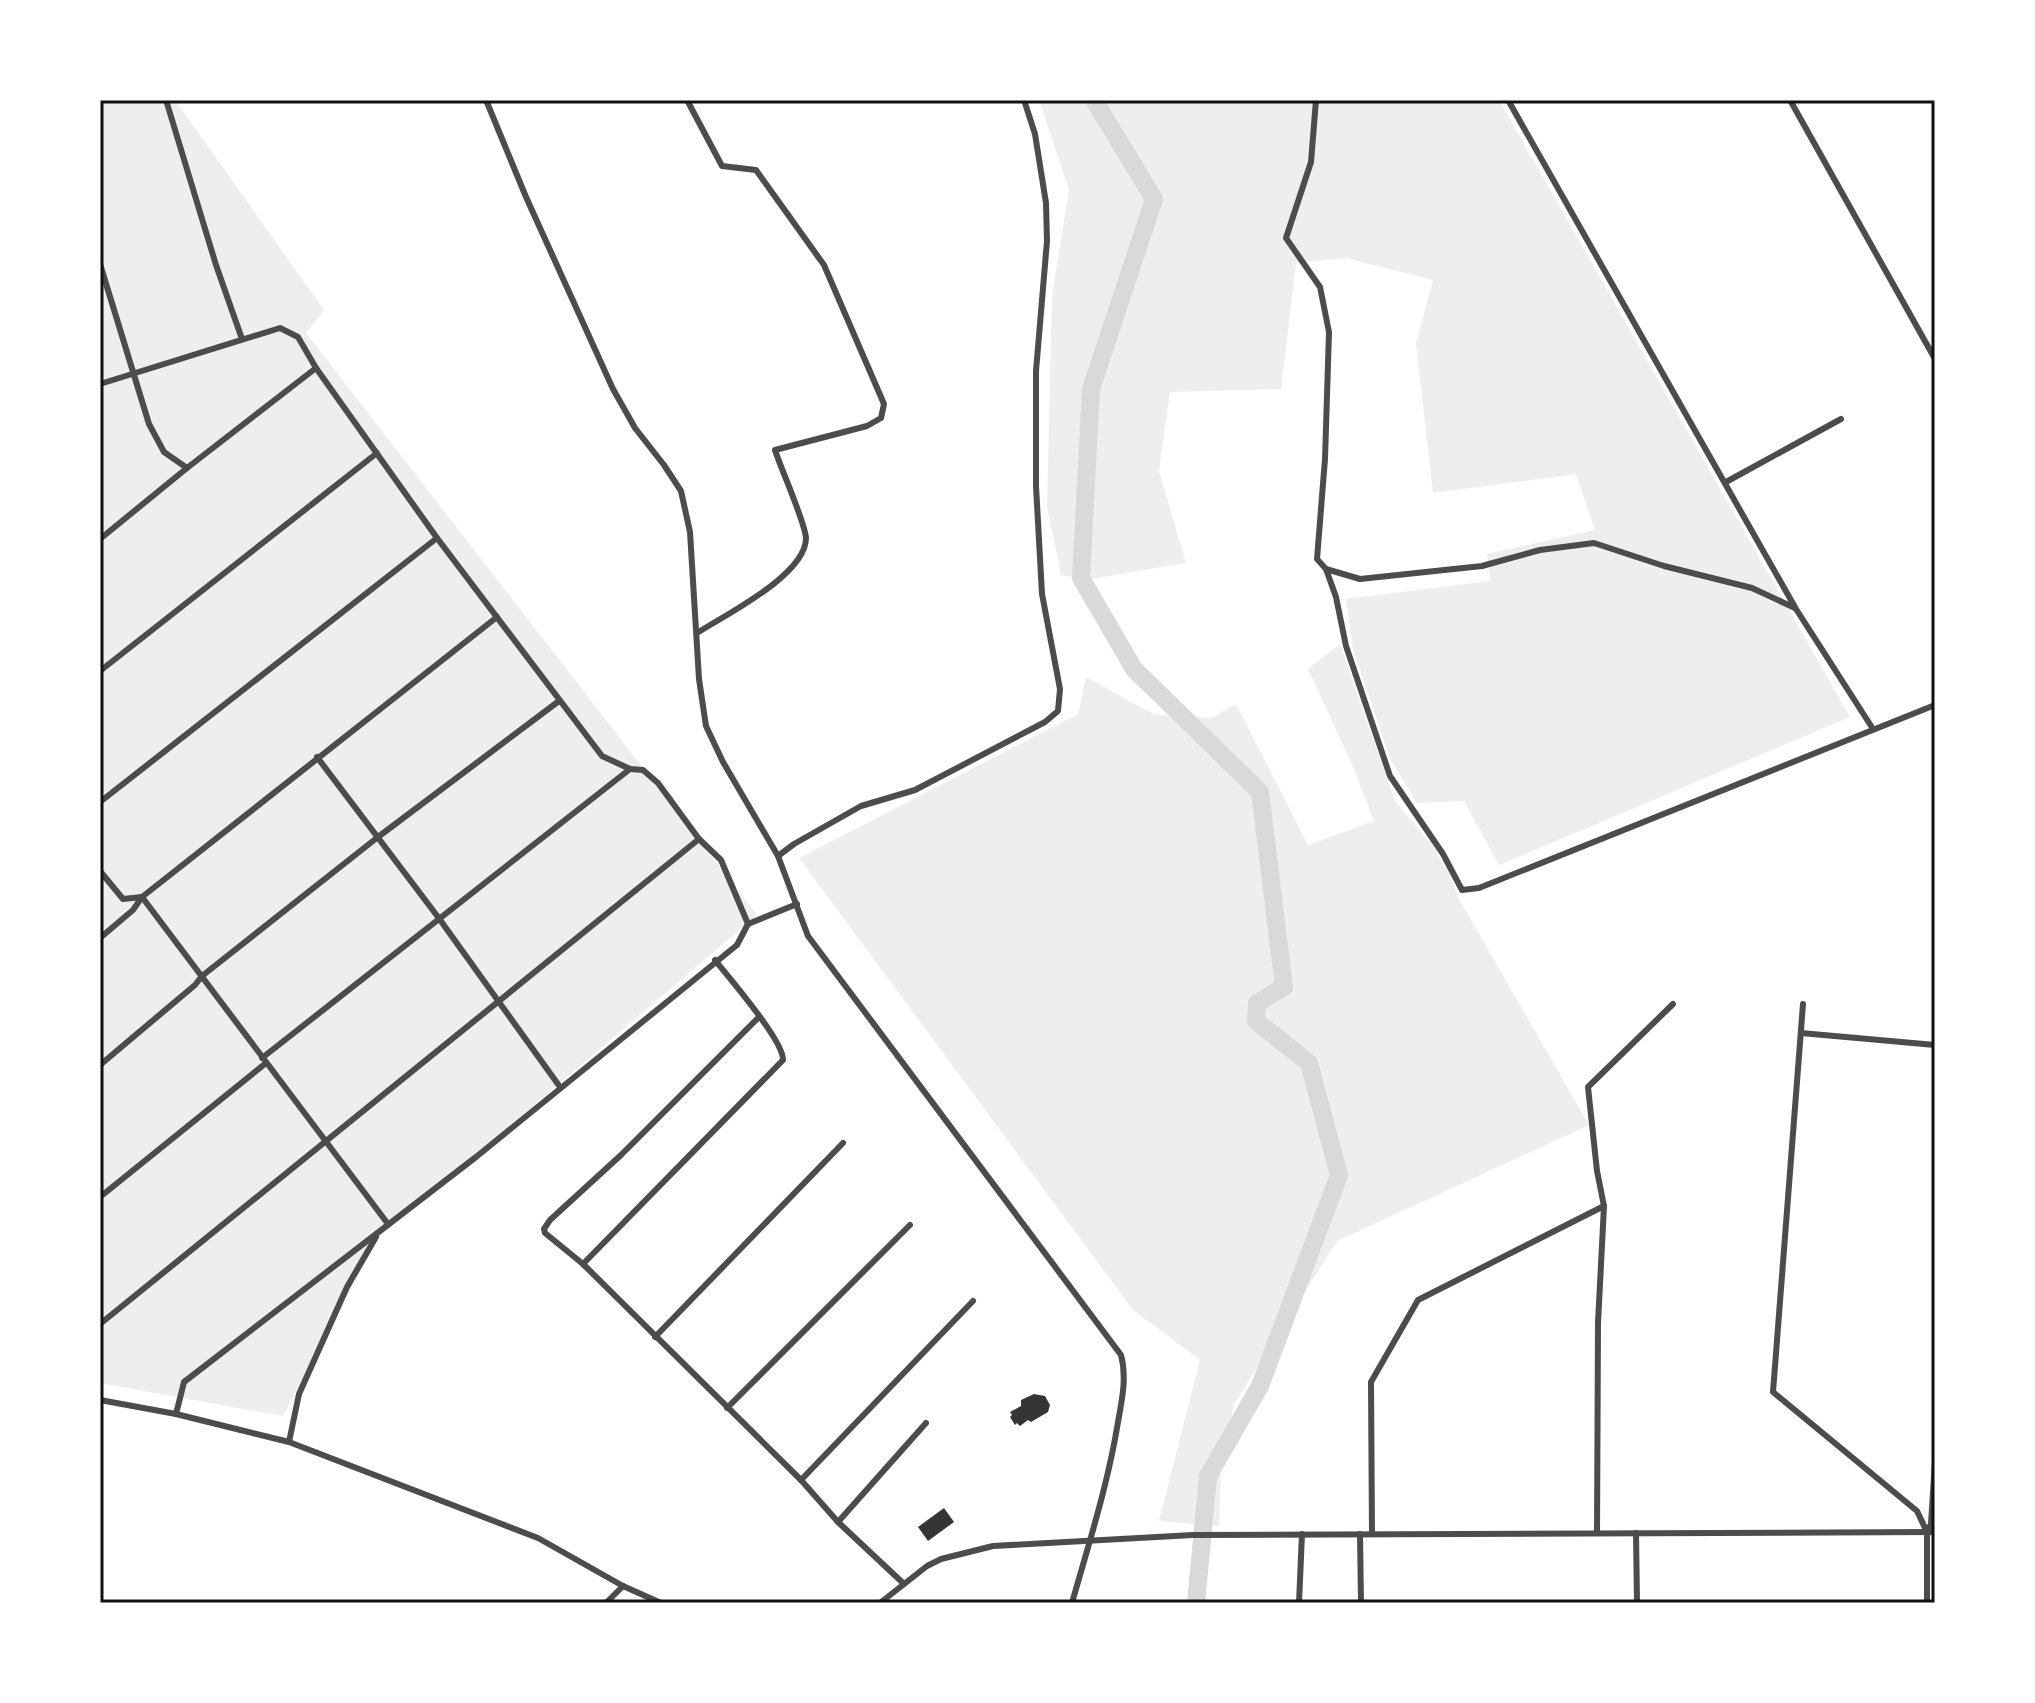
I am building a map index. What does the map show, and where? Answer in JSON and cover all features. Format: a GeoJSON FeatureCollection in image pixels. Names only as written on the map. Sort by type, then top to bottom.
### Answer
{"type":"FeatureCollection","features":[{"type":"Feature","properties":{"kind":"street"},"geometry":{"type":"LineString","coordinates":[[166,100],[242,339]]}},
{"type":"Feature","properties":{"kind":"street"},"geometry":{"type":"LineString","coordinates":[[486,100],[526,197],[613,389],[635,428],[681,491],[690,532],[699,679],[706,726],[723,762],[778,856],[808,936],[1121,1355],[1123,1393],[1114,1445],[1072,1603]]}},
{"type":"Feature","properties":{"kind":"street"},"geometry":{"type":"LineString","coordinates":[[687,100],[722,166],[756,170],[824,265],[884,404],[881,418],[867,426],[775,450],[806,536],[803,554],[772,585],[697,633]]}},
{"type":"Feature","properties":{"kind":"street"},"geometry":{"type":"LineString","coordinates":[[778,856],[861,806],[915,790],[1045,722],[1058,711],[1060,689],[1042,594],[1036,486],[1036,371],[1047,241],[1046,203],[1035,134],[1024,100]]}},
{"type":"Feature","properties":{"kind":"street"},"geometry":{"type":"LineString","coordinates":[[1316,100],[1311,162],[1286,238],[1320,287],[1329,332],[1325,459],[1317,559],[1326,569],[1336,597],[1346,646],[1390,776],[1443,854],[1462,890],[1479,888],[1935,705]]}},
{"type":"Feature","properties":{"kind":"street"},"geometry":{"type":"LineString","coordinates":[[1508,100],[1796,609],[1873,729]]}},
{"type":"Feature","properties":{"kind":"street"},"geometry":{"type":"LineString","coordinates":[[1790,100],[1935,359]]}},
{"type":"Feature","properties":{"kind":"street"},"geometry":{"type":"LineString","coordinates":[[100,264],[156,440],[164,452],[187,468]]}},
{"type":"Feature","properties":{"kind":"street"},"geometry":{"type":"LineString","coordinates":[[100,384],[280,328],[298,337],[316,368],[437,538],[602,756],[630,769],[643,770],[658,783],[699,839],[721,860],[748,924]]}},
{"type":"Feature","properties":{"kind":"street"},"geometry":{"type":"LineString","coordinates":[[100,539],[316,368]]}},
{"type":"Feature","properties":{"kind":"street"},"geometry":{"type":"LineString","coordinates":[[1726,482],[1841,419]]}},
{"type":"Feature","properties":{"kind":"street"},"geometry":{"type":"LineString","coordinates":[[100,671],[377,453]]}},
{"type":"Feature","properties":{"kind":"street"},"geometry":{"type":"LineString","coordinates":[[100,802],[437,538]]}},
{"type":"Feature","properties":{"kind":"street"},"geometry":{"type":"LineString","coordinates":[[1326,569],[1360,579],[1482,566],[1540,550],[1594,543],[1664,566],[1752,588],[1796,609]]}},
{"type":"Feature","properties":{"kind":"street"},"geometry":{"type":"LineString","coordinates":[[100,938],[133,910],[142,897],[497,617]]}},
{"type":"Feature","properties":{"kind":"street"},"geometry":{"type":"LineString","coordinates":[[100,1065],[202,976],[378,837],[559,701]]}},
{"type":"Feature","properties":{"kind":"street"},"geometry":{"type":"LineString","coordinates":[[317,757],[499,999],[560,1087]]}},
{"type":"Feature","properties":{"kind":"street"},"geometry":{"type":"LineString","coordinates":[[100,1197],[438,917],[630,769]]}},
{"type":"Feature","properties":{"kind":"street"},"geometry":{"type":"LineString","coordinates":[[100,1324],[699,839]]}},
{"type":"Feature","properties":{"kind":"street"},"geometry":{"type":"LineString","coordinates":[[100,871],[123,899],[142,897]]}},
{"type":"Feature","properties":{"kind":"street"},"geometry":{"type":"LineString","coordinates":[[142,897],[388,1224]]}},
{"type":"Feature","properties":{"kind":"street"},"geometry":{"type":"LineString","coordinates":[[176,1414],[184,1382],[476,1157],[737,945],[748,924],[797,904]]}},
{"type":"Feature","properties":{"kind":"street"},"geometry":{"type":"LineString","coordinates":[[583,1264],[781,1065],[784,1055],[781,1047],[715,960]]}},
{"type":"Feature","properties":{"kind":"street"},"geometry":{"type":"LineString","coordinates":[[1597,1533],[1598,1323],[1604,1206],[1588,1087],[1673,1004]]}},
{"type":"Feature","properties":{"kind":"street"},"geometry":{"type":"LineString","coordinates":[[1803,1004],[1773,1392],[1917,1511],[1931,1532]]}},
{"type":"Feature","properties":{"kind":"street"},"geometry":{"type":"LineString","coordinates":[[759,1017],[621,1155],[550,1220],[545,1233],[583,1264],[801,1480],[838,1522],[903,1583]]}},
{"type":"Feature","properties":{"kind":"street"},"geometry":{"type":"LineString","coordinates":[[1801,1033],[1935,1045]]}},
{"type":"Feature","properties":{"kind":"street"},"geometry":{"type":"LineString","coordinates":[[655,1337],[843,1143]]}},
{"type":"Feature","properties":{"kind":"street"},"geometry":{"type":"LineString","coordinates":[[1372,1534],[1371,1382],[1418,1300],[1604,1206]]}},
{"type":"Feature","properties":{"kind":"street"},"geometry":{"type":"LineString","coordinates":[[727,1408],[910,1225]]}},
{"type":"Feature","properties":{"kind":"street"},"geometry":{"type":"LineString","coordinates":[[289,1442],[299,1394],[347,1287],[378,1233]]}},
{"type":"Feature","properties":{"kind":"street"},"geometry":{"type":"LineString","coordinates":[[801,1480],[973,1301]]}},
{"type":"Feature","properties":{"kind":"street"},"geometry":{"type":"LineString","coordinates":[[100,1400],[176,1414],[289,1442],[538,1538],[623,1586],[661,1603]]}},
{"type":"Feature","properties":{"kind":"street"},"geometry":{"type":"LineString","coordinates":[[838,1522],[926,1423]]}},
{"type":"Feature","properties":{"kind":"street"},"geometry":{"type":"LineString","coordinates":[[1927,1603],[1935,1461]]}},
{"type":"Feature","properties":{"kind":"street"},"geometry":{"type":"LineString","coordinates":[[880,1603],[903,1583],[941,1559],[993,1546],[1090,1539],[1209,1534],[1931,1532]]}},
{"type":"Feature","properties":{"kind":"street"},"geometry":{"type":"LineString","coordinates":[[1636,1533],[1637,1603]]}},
{"type":"Feature","properties":{"kind":"street"},"geometry":{"type":"LineString","coordinates":[[1299,1603],[1302,1534]]}},
{"type":"Feature","properties":{"kind":"street"},"geometry":{"type":"LineString","coordinates":[[1360,1534],[1361,1603]]}},
{"type":"Feature","properties":{"kind":"street"},"geometry":{"type":"LineString","coordinates":[[606,1603],[623,1586]]}},
{"type":"Feature","properties":{"kind":"shaded area"},"geometry":{"type":"Polygon","coordinates":[[[100,100],[175,100],[324,310],[306,333],[757,915],[379,1237],[283,1416],[100,1383],[100,100]]]}},
{"type":"Feature","properties":{"kind":"shaded area"},"geometry":{"type":"Polygon","coordinates":[[[1046,100],[1499,100],[1850,717],[1499,865],[1464,801],[1417,803],[1389,757],[1353,648],[1346,599],[1490,581],[1487,554],[1595,530],[1576,474],[1433,493],[1416,343],[1433,280],[1346,258],[1296,263],[1281,389],[1170,392],[1159,471],[1186,563],[1086,580],[1061,575],[1047,507],[1052,296],[1069,190],[1040,103],[1046,100]]]}},
{"type":"Feature","properties":{"kind":"shaded area"},"geometry":{"type":"Polygon","coordinates":[[[1340,644],[1395,801],[1433,846],[1449,873],[1459,899],[1589,1125],[1337,1241],[1234,1404],[1221,1467],[1219,1526],[1159,1521],[1200,1360],[1133,1310],[799,858],[1078,714],[1086,677],[1155,715],[1212,718],[1236,704],[1308,845],[1374,821],[1308,669],[1340,644]]]}},
{"type":"Feature","properties":{"kind":"building"},"geometry":{"type":"Polygon","coordinates":[[[1034,1394],[1045,1396],[1050,1405],[1048,1412],[1031,1422],[1028,1420],[1020,1426],[1015,1425],[1010,1412],[1021,1406],[1021,1400],[1034,1394]]]}},
{"type":"Feature","properties":{"kind":"building"},"geometry":{"type":"Polygon","coordinates":[[[944,1508],[954,1522],[928,1541],[918,1527],[944,1508]]]}},
{"type":"Feature","properties":{"kind":"waterway"},"geometry":{"type":"LineString","coordinates":[[1094,100],[1154,199],[1091,389],[1081,578],[1134,669],[1260,792],[1284,987],[1257,1003],[1256,1021],[1309,1063],[1339,1175],[1260,1386],[1208,1476],[1196,1603]]}}]}
